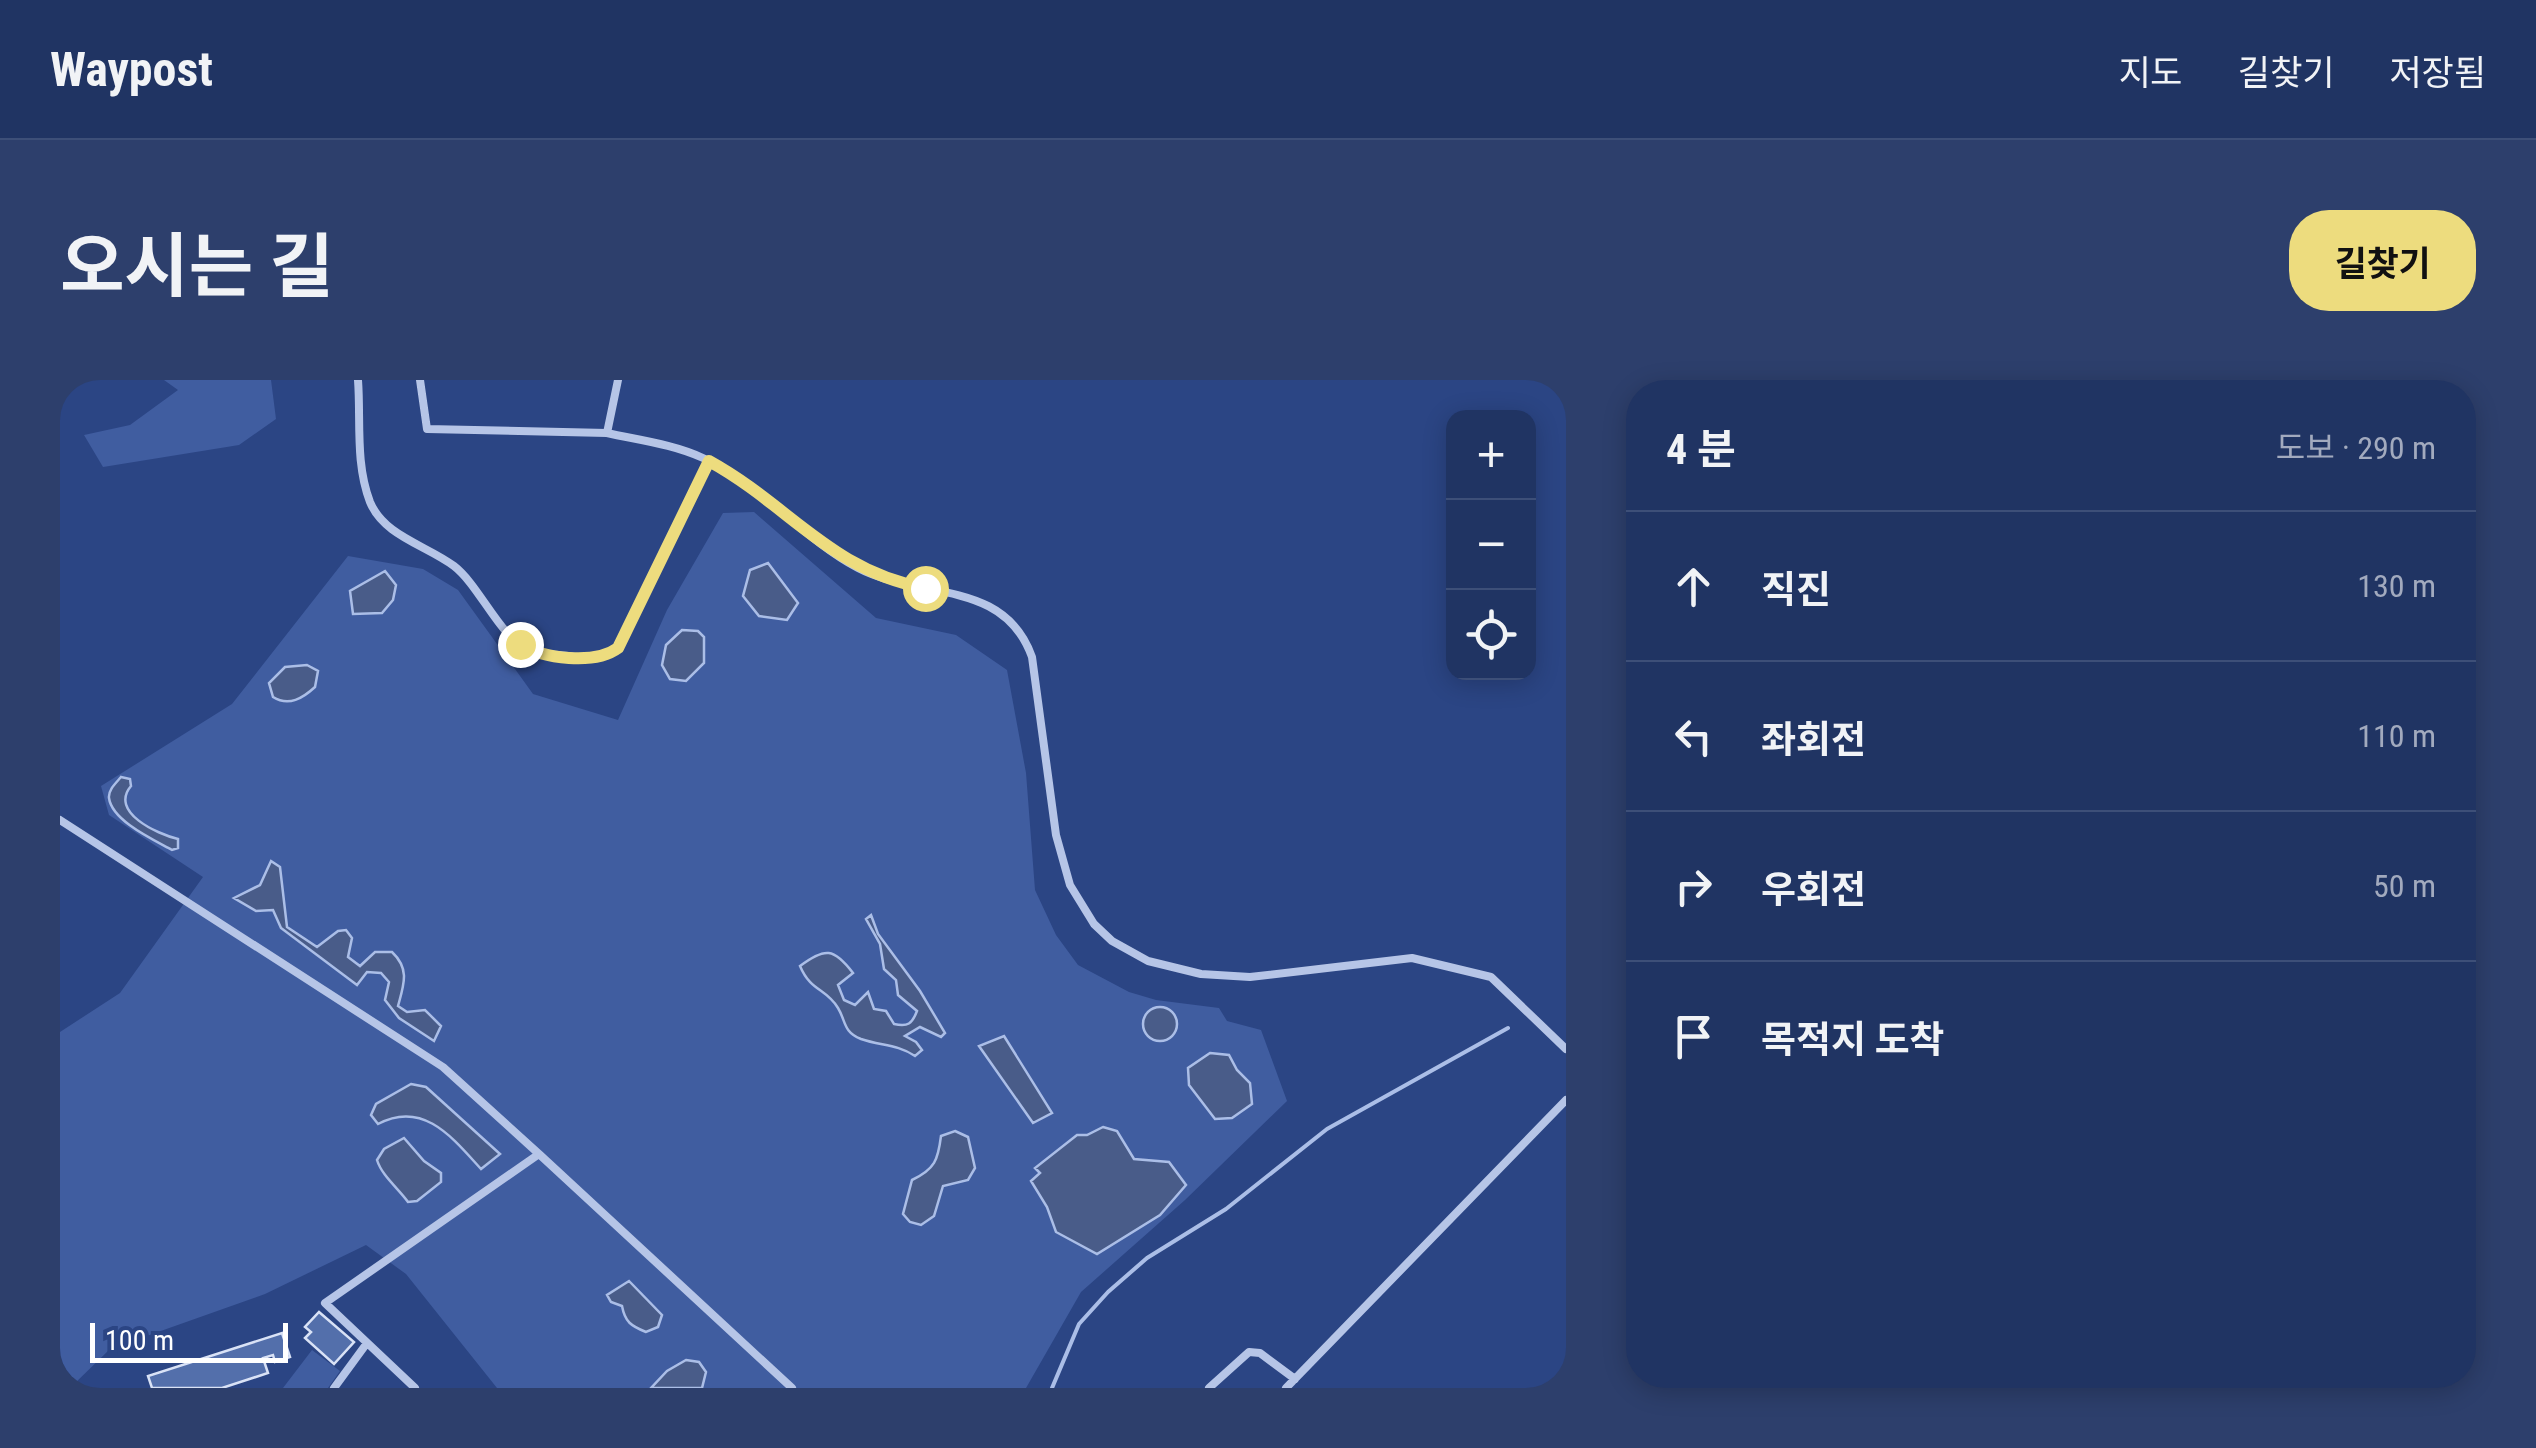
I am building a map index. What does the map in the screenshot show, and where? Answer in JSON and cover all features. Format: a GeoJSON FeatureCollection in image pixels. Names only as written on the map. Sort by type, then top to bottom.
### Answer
{"type":"FeatureCollection","features":[{"type":"Feature","properties":{"kind":"lane"},"geometry":{"type":"LineString","coordinates":[[358,380],[362,469],[376,513],[392,530],[466,576],[514,640],[534,652],[594,659],[618,648],[709,461]]}},
{"type":"Feature","properties":{"kind":"lane"},"geometry":{"type":"LineString","coordinates":[[420,380],[426,429],[606,432],[668,446],[709,461],[765,497],[856,566],[900,584],[966,597],[1000,611],[1028,644],[1032,657],[1063,863],[1080,904],[1112,941],[1148,961],[1224,976],[1275,976],[1412,958],[1491,976],[1566,1049]]}},
{"type":"Feature","properties":{"kind":"lane"},"geometry":{"type":"LineString","coordinates":[[606,432],[618,380]]}},
{"type":"Feature","properties":{"kind":"lane"},"geometry":{"type":"LineString","coordinates":[[60,820],[443,1067],[792,1388]]}},
{"type":"Feature","properties":{"kind":"lane"},"geometry":{"type":"LineString","coordinates":[[1286,1388],[1566,1100]]}},
{"type":"Feature","properties":{"kind":"lane"},"geometry":{"type":"LineString","coordinates":[[414,1388],[325,1303],[540,1154]]}},
{"type":"Feature","properties":{"kind":"lane"},"geometry":{"type":"LineString","coordinates":[[334,1388],[368,1344]]}},
{"type":"Feature","properties":{"kind":"lane"},"geometry":{"type":"LineString","coordinates":[[1210,1388],[1249,1352],[1260,1353],[1294,1379]]}},
{"type":"Feature","properties":{"kind":"shaded area"},"geometry":{"type":"Polygon","coordinates":[[[164,380],[271,380],[276,419],[239,445],[103,467],[84,435],[130,425],[178,390],[164,380]]]}},
{"type":"Feature","properties":{"kind":"shaded area"},"geometry":{"type":"Polygon","coordinates":[[[754,512],[876,618],[956,635],[1007,670],[1026,773],[1035,890],[1056,935],[1078,965],[1129,992],[1156,1000],[1219,1008],[1227,1021],[1261,1030],[1287,1101],[1185,1200],[1081,1292],[1026,1388],[497,1388],[406,1274],[366,1245],[265,1294],[110,1349],[70,1388],[60,1388],[60,1032],[120,993],[203,877],[109,815],[101,786],[232,704],[348,556],[423,569],[458,590],[533,694],[618,720],[667,610],[723,513],[754,512]]]}},
{"type":"Feature","properties":{"kind":"shaded area"},"geometry":{"type":"Polygon","coordinates":[[[768,563],[798,603],[787,620],[759,616],[743,596],[750,570],[768,563]]]}},
{"type":"Feature","properties":{"kind":"shaded area"},"geometry":{"type":"Polygon","coordinates":[[[385,571],[396,585],[393,600],[382,613],[353,614],[350,591],[385,571]]]}},
{"type":"Feature","properties":{"kind":"shaded area"},"geometry":{"type":"Polygon","coordinates":[[[682,630],[698,631],[704,637],[704,663],[686,681],[670,679],[662,665],[666,645],[682,630]]]}},
{"type":"Feature","properties":{"kind":"shaded area"},"geometry":{"type":"Polygon","coordinates":[[[307,665],[318,671],[315,687],[296,700],[273,697],[269,683],[285,667],[307,665]]]}},
{"type":"Feature","properties":{"kind":"shaded area"},"geometry":{"type":"Polygon","coordinates":[[[121,777],[130,779],[126,805],[131,813],[148,827],[178,839],[178,848],[172,850],[155,841],[118,814],[109,795],[121,777]]]}},
{"type":"Feature","properties":{"kind":"shaded area"},"geometry":{"type":"Polygon","coordinates":[[[271,861],[280,867],[287,927],[317,947],[338,931],[346,930],[352,938],[348,957],[360,966],[375,952],[392,952],[403,971],[398,1006],[407,1012],[425,1010],[441,1026],[434,1041],[399,1018],[385,1000],[389,982],[381,973],[367,972],[357,985],[281,928],[273,910],[256,911],[234,898],[260,885],[271,861]]]}},
{"type":"Feature","properties":{"kind":"shaded area"},"geometry":{"type":"Polygon","coordinates":[[[871,915],[878,934],[945,1033],[941,1037],[920,1027],[905,1036],[922,1050],[915,1056],[851,1033],[833,1002],[809,981],[800,966],[823,953],[834,955],[853,973],[838,985],[844,1000],[855,1005],[868,992],[874,1009],[886,1011],[894,1024],[909,1024],[917,1011],[898,995],[896,980],[884,969],[880,944],[866,919],[871,915]]]}},
{"type":"Feature","properties":{"kind":"shaded area"},"geometry":{"type":"Polygon","coordinates":[[[1160,1007],[1172,1012],[1177,1024],[1172,1036],[1160,1041],[1148,1036],[1143,1024],[1148,1012],[1160,1007]]]}},
{"type":"Feature","properties":{"kind":"shaded area"},"geometry":{"type":"Polygon","coordinates":[[[1004,1036],[1052,1113],[1033,1123],[979,1046],[1004,1036]]]}},
{"type":"Feature","properties":{"kind":"shaded area"},"geometry":{"type":"Polygon","coordinates":[[[1210,1053],[1229,1055],[1250,1083],[1252,1104],[1232,1118],[1215,1119],[1189,1085],[1188,1068],[1210,1053]]]}},
{"type":"Feature","properties":{"kind":"shaded area"},"geometry":{"type":"Polygon","coordinates":[[[411,1084],[426,1087],[500,1154],[481,1169],[448,1134],[423,1119],[409,1116],[378,1124],[371,1115],[376,1104],[411,1084]]]}},
{"type":"Feature","properties":{"kind":"shaded area"},"geometry":{"type":"Polygon","coordinates":[[[1103,1127],[1117,1131],[1134,1159],[1169,1162],[1186,1185],[1160,1215],[1097,1254],[1056,1232],[1031,1181],[1040,1173],[1035,1168],[1077,1135],[1103,1127]]]}},
{"type":"Feature","properties":{"kind":"shaded area"},"geometry":{"type":"Polygon","coordinates":[[[955,1131],[968,1137],[975,1168],[968,1180],[943,1186],[934,1216],[921,1225],[910,1222],[903,1214],[912,1180],[934,1163],[941,1136],[955,1131]]]}},
{"type":"Feature","properties":{"kind":"shaded area"},"geometry":{"type":"Polygon","coordinates":[[[404,1138],[441,1173],[441,1182],[417,1201],[408,1202],[377,1160],[384,1149],[404,1138]]]}},
{"type":"Feature","properties":{"kind":"shaded area"},"geometry":{"type":"Polygon","coordinates":[[[629,1281],[662,1315],[658,1327],[646,1332],[636,1328],[627,1320],[622,1306],[611,1302],[607,1295],[629,1281]]]}},
{"type":"Feature","properties":{"kind":"shaded area"},"geometry":{"type":"Polygon","coordinates":[[[312,1350],[340,1371],[328,1388],[283,1388],[312,1350]]]}},
{"type":"Feature","properties":{"kind":"shaded area"},"geometry":{"type":"Polygon","coordinates":[[[686,1360],[699,1362],[706,1372],[702,1388],[651,1388],[667,1371],[686,1360]]]}},
{"type":"Feature","properties":{"kind":"building"},"geometry":{"type":"Polygon","coordinates":[[[319,1312],[354,1342],[334,1364],[305,1338],[311,1332],[305,1327],[319,1312]]]}},
{"type":"Feature","properties":{"kind":"building"},"geometry":{"type":"Polygon","coordinates":[[[282,1333],[290,1357],[275,1362],[273,1355],[263,1358],[268,1373],[222,1388],[152,1388],[148,1376],[282,1333]]]}},
{"type":"Feature","properties":{"kind":"waterway"},"geometry":{"type":"LineString","coordinates":[[1052,1388],[1079,1324],[1147,1258],[1226,1209],[1327,1129],[1508,1028]]}},
{"type":"Feature","properties":{"kind":"route"},"geometry":{"type":"LineString","coordinates":[[520,644],[534,652],[594,659],[618,648],[709,461],[765,497],[840,558],[886,580],[925,588]]}}]}
